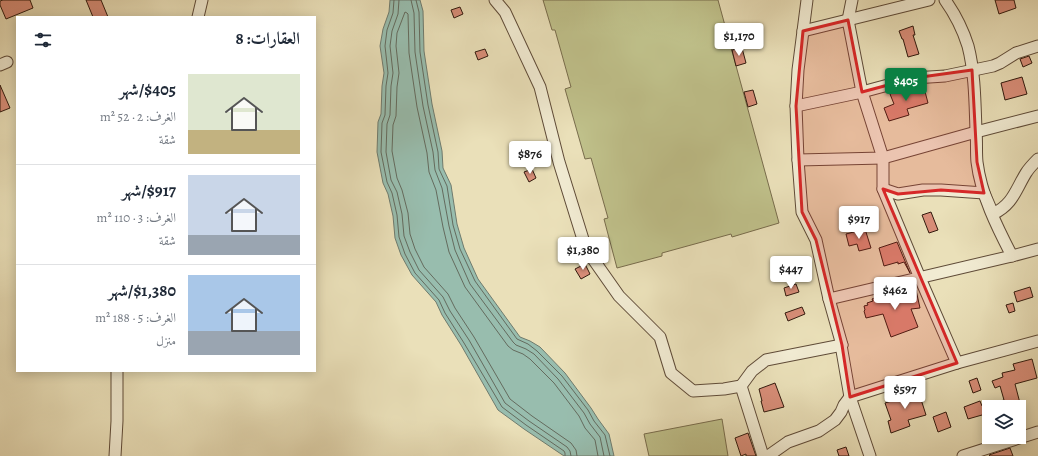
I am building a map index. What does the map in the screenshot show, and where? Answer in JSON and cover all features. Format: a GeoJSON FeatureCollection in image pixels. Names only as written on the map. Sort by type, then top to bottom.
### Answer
{"type":"FeatureCollection","features":[{"type":"Feature","properties":{"kind":"street"},"geometry":{"type":"LineString","coordinates":[[198,16],[202,0]]}},
{"type":"Feature","properties":{"kind":"street"},"geometry":{"type":"LineString","coordinates":[[495,0],[505,12],[540,87],[559,162],[586,249],[619,296],[660,338],[671,373],[693,391],[724,389],[741,386],[752,370],[766,360],[842,345]]}},
{"type":"Feature","properties":{"kind":"street"},"geometry":{"type":"LineString","coordinates":[[807,0],[798,70],[796,106],[802,212],[816,240],[829,300],[842,345],[850,397],[870,456]]}},
{"type":"Feature","properties":{"kind":"street"},"geometry":{"type":"LineString","coordinates":[[852,0],[848,20],[862,92],[883,158],[883,188],[957,363]]}},
{"type":"Feature","properties":{"kind":"street"},"geometry":{"type":"LineString","coordinates":[[803,31],[929,0]]}},
{"type":"Feature","properties":{"kind":"street"},"geometry":{"type":"LineString","coordinates":[[945,0],[954,12],[968,47],[972,70],[977,162],[984,193],[992,214],[999,211],[1011,200],[1027,172],[1038,159]]}},
{"type":"Feature","properties":{"kind":"street"},"geometry":{"type":"LineString","coordinates":[[796,106],[862,92],[914,78],[945,76],[993,66],[1000,64],[1016,53],[1038,46]]}},
{"type":"Feature","properties":{"kind":"street"},"geometry":{"type":"LineString","coordinates":[[0,62],[7,62],[0,65]]}},
{"type":"Feature","properties":{"kind":"street"},"geometry":{"type":"LineString","coordinates":[[798,160],[883,158],[1038,116]]}},
{"type":"Feature","properties":{"kind":"street"},"geometry":{"type":"LineString","coordinates":[[883,188],[898,194],[923,190],[984,193]]}},
{"type":"Feature","properties":{"kind":"street"},"geometry":{"type":"LineString","coordinates":[[984,193],[1001,235],[1012,256]]}},
{"type":"Feature","properties":{"kind":"street"},"geometry":{"type":"LineString","coordinates":[[829,300],[1038,249]]}},
{"type":"Feature","properties":{"kind":"street"},"geometry":{"type":"LineString","coordinates":[[768,456],[788,442],[819,431],[835,420],[841,412],[844,404],[850,397],[957,363],[1038,341]]}},
{"type":"Feature","properties":{"kind":"street"},"geometry":{"type":"LineString","coordinates":[[116,456],[117,372]]}},
{"type":"Feature","properties":{"kind":"street"},"geometry":{"type":"LineString","coordinates":[[741,386],[763,456]]}},
{"type":"Feature","properties":{"kind":"street"},"geometry":{"type":"LineString","coordinates":[[963,456],[1038,432]]}},
{"type":"Feature","properties":{"kind":"highlighted area"},"geometry":{"type":"Polygon","coordinates":[[[848,20],[862,92],[914,78],[972,70],[977,162],[984,193],[941,190],[898,194],[883,189],[957,363],[850,397],[842,345],[816,240],[802,212],[796,106],[803,31],[848,20]]]}},
{"type":"Feature","properties":{"kind":"green space"},"geometry":{"type":"Polygon","coordinates":[[[543,0],[718,0],[779,223],[732,237],[731,234],[662,253],[662,256],[617,268],[604,219],[608,218],[591,158],[585,159],[565,89],[571,87],[555,30],[552,30],[543,0]]]}},
{"type":"Feature","properties":{"kind":"green space"},"geometry":{"type":"Polygon","coordinates":[[[722,419],[728,456],[649,456],[644,434],[722,419]]]}},
{"type":"Feature","properties":{"kind":"water"},"geometry":{"type":"Polygon","coordinates":[[[390,0],[420,0],[423,11],[424,51],[432,104],[442,151],[443,168],[451,185],[457,224],[464,248],[478,279],[520,337],[540,347],[565,373],[609,434],[614,456],[564,456],[498,410],[442,315],[436,302],[412,275],[401,255],[395,238],[393,216],[388,194],[383,183],[377,152],[378,122],[381,114],[384,73],[380,46],[383,29],[389,12],[390,0]]]}},
{"type":"Feature","properties":{"kind":"building"},"geometry":{"type":"Polygon","coordinates":[[[30,0],[33,8],[6,19],[0,5],[0,1],[30,0]]]}},
{"type":"Feature","properties":{"kind":"building"},"geometry":{"type":"Polygon","coordinates":[[[86,0],[101,0],[108,16],[93,16],[86,0]]]}},
{"type":"Feature","properties":{"kind":"building"},"geometry":{"type":"Polygon","coordinates":[[[995,0],[1014,0],[1016,8],[999,14],[995,0]]]}},
{"type":"Feature","properties":{"kind":"building"},"geometry":{"type":"Polygon","coordinates":[[[460,7],[463,14],[454,18],[451,10],[460,7]]]}},
{"type":"Feature","properties":{"kind":"building"},"geometry":{"type":"Polygon","coordinates":[[[913,26],[915,35],[913,35],[919,54],[908,57],[899,31],[913,26]]]}},
{"type":"Feature","properties":{"kind":"building"},"geometry":{"type":"Polygon","coordinates":[[[742,48],[746,63],[736,66],[732,50],[742,48]]]}},
{"type":"Feature","properties":{"kind":"building"},"geometry":{"type":"Polygon","coordinates":[[[485,49],[488,56],[478,60],[475,52],[485,49]]]}},
{"type":"Feature","properties":{"kind":"building"},"geometry":{"type":"Polygon","coordinates":[[[1029,56],[1032,63],[1023,67],[1020,59],[1029,56]]]}},
{"type":"Feature","properties":{"kind":"building"},"geometry":{"type":"Polygon","coordinates":[[[1022,77],[1027,94],[1005,100],[1001,83],[1022,77]]]}},
{"type":"Feature","properties":{"kind":"building"},"geometry":{"type":"Polygon","coordinates":[[[923,84],[928,103],[907,109],[909,115],[889,121],[884,108],[894,104],[890,94],[923,84]]]}},
{"type":"Feature","properties":{"kind":"building"},"geometry":{"type":"Polygon","coordinates":[[[0,85],[10,108],[0,112],[0,85]]]}},
{"type":"Feature","properties":{"kind":"building"},"geometry":{"type":"Polygon","coordinates":[[[753,90],[757,104],[748,107],[744,92],[753,90]]]}},
{"type":"Feature","properties":{"kind":"building"},"geometry":{"type":"Polygon","coordinates":[[[532,169],[536,178],[529,182],[524,172],[532,169]]]}},
{"type":"Feature","properties":{"kind":"building"},"geometry":{"type":"Polygon","coordinates":[[[931,212],[938,230],[929,233],[922,215],[931,212]]]}},
{"type":"Feature","properties":{"kind":"building"},"geometry":{"type":"Polygon","coordinates":[[[865,229],[871,248],[859,251],[857,244],[849,246],[846,234],[865,229]]]}},
{"type":"Feature","properties":{"kind":"building"},"geometry":{"type":"Polygon","coordinates":[[[897,242],[910,273],[904,262],[884,266],[879,248],[897,242]]]}},
{"type":"Feature","properties":{"kind":"building"},"geometry":{"type":"Polygon","coordinates":[[[585,264],[590,274],[581,279],[575,269],[585,264]]]}},
{"type":"Feature","properties":{"kind":"building"},"geometry":{"type":"Polygon","coordinates":[[[796,284],[799,292],[786,296],[784,288],[796,284]]]}},
{"type":"Feature","properties":{"kind":"building"},"geometry":{"type":"Polygon","coordinates":[[[1030,287],[1033,297],[1017,302],[1014,292],[1030,287]]]}},
{"type":"Feature","properties":{"kind":"building"},"geometry":{"type":"Polygon","coordinates":[[[916,290],[920,308],[911,309],[918,327],[891,337],[883,314],[866,318],[864,306],[873,301],[872,299],[882,295],[883,297],[916,290]]]}},
{"type":"Feature","properties":{"kind":"building"},"geometry":{"type":"Polygon","coordinates":[[[1013,303],[1015,311],[1009,313],[1006,305],[1013,303]]]}},
{"type":"Feature","properties":{"kind":"building"},"geometry":{"type":"Polygon","coordinates":[[[802,307],[805,314],[788,321],[785,313],[802,307]]]}},
{"type":"Feature","properties":{"kind":"building"},"geometry":{"type":"Polygon","coordinates":[[[1032,359],[1037,378],[1015,384],[1019,400],[1004,400],[1000,386],[995,388],[992,381],[1003,377],[1002,373],[1015,370],[1013,364],[1032,359]]]}},
{"type":"Feature","properties":{"kind":"building"},"geometry":{"type":"Polygon","coordinates":[[[977,378],[981,390],[973,393],[969,381],[977,378]]]}},
{"type":"Feature","properties":{"kind":"building"},"geometry":{"type":"Polygon","coordinates":[[[775,383],[784,407],[764,412],[759,389],[775,383]]]}},
{"type":"Feature","properties":{"kind":"building"},"geometry":{"type":"Polygon","coordinates":[[[918,390],[926,415],[908,420],[910,426],[891,433],[888,421],[891,420],[885,403],[898,399],[897,396],[918,390]]]}},
{"type":"Feature","properties":{"kind":"building"},"geometry":{"type":"Polygon","coordinates":[[[980,401],[982,406],[982,415],[968,419],[964,407],[980,401]]]}},
{"type":"Feature","properties":{"kind":"building"},"geometry":{"type":"Polygon","coordinates":[[[946,412],[951,427],[938,432],[933,417],[946,412]]]}},
{"type":"Feature","properties":{"kind":"building"},"geometry":{"type":"Polygon","coordinates":[[[748,433],[756,456],[746,456],[746,454],[741,456],[735,438],[748,433]]]}},
{"type":"Feature","properties":{"kind":"building"},"geometry":{"type":"Polygon","coordinates":[[[846,447],[849,456],[839,456],[837,450],[846,447]]]}},
{"type":"Feature","properties":{"kind":"building"},"geometry":{"type":"Polygon","coordinates":[[[1010,448],[1013,456],[989,455],[1010,448]]]}}]}
